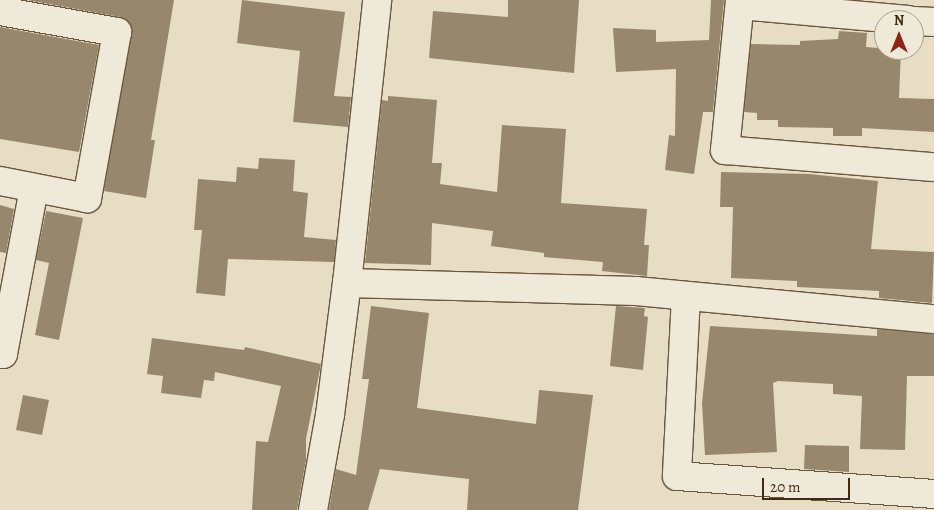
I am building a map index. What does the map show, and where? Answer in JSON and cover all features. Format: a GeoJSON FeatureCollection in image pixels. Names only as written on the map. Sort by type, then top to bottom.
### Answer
{"type":"FeatureCollection","features":[{"type":"Feature","properties":{"kind":"street"},"geometry":{"type":"LineString","coordinates":[[313,510],[330,415],[347,283],[377,0]]}},
{"type":"Feature","properties":{"kind":"street"},"geometry":{"type":"LineString","coordinates":[[874,16],[740,2],[725,150],[934,167]]}},
{"type":"Feature","properties":{"kind":"street"},"geometry":{"type":"LineString","coordinates":[[0,11],[117,32],[87,198],[0,181]]}},
{"type":"Feature","properties":{"kind":"street"},"geometry":{"type":"LineString","coordinates":[[0,354],[3,354],[34,188]]}},
{"type":"Feature","properties":{"kind":"street"},"geometry":{"type":"LineString","coordinates":[[347,283],[636,291],[934,319]]}},
{"type":"Feature","properties":{"kind":"street"},"geometry":{"type":"LineString","coordinates":[[686,296],[677,476],[934,494]]}},
{"type":"Feature","properties":{"kind":"building"},"geometry":{"type":"Polygon","coordinates":[[[27,0],[174,0],[151,140],[155,140],[146,198],[104,191],[131,26],[120,17],[27,0]]]}},
{"type":"Feature","properties":{"kind":"building"},"geometry":{"type":"Polygon","coordinates":[[[242,0],[345,12],[334,96],[351,97],[348,127],[293,122],[300,51],[237,43],[242,0]]]}},
{"type":"Feature","properties":{"kind":"building"},"geometry":{"type":"Polygon","coordinates":[[[508,0],[579,0],[574,73],[429,58],[433,11],[508,17],[508,0]]]}},
{"type":"Feature","properties":{"kind":"building"},"geometry":{"type":"Polygon","coordinates":[[[711,0],[724,0],[713,112],[703,112],[694,174],[665,170],[669,135],[675,136],[676,69],[616,72],[613,28],[656,30],[656,42],[709,40],[711,0]]]}},
{"type":"Feature","properties":{"kind":"building"},"geometry":{"type":"Polygon","coordinates":[[[0,27],[99,45],[79,152],[0,139],[0,27]]]}},
{"type":"Feature","properties":{"kind":"building"},"geometry":{"type":"Polygon","coordinates":[[[839,31],[867,33],[866,47],[874,48],[874,60],[901,60],[899,98],[934,99],[934,132],[862,128],[862,136],[833,136],[833,128],[778,127],[778,120],[757,120],[757,113],[744,112],[751,44],[800,45],[800,41],[838,39],[839,31]]]}},
{"type":"Feature","properties":{"kind":"building"},"geometry":{"type":"Polygon","coordinates":[[[388,96],[437,100],[432,163],[442,163],[440,184],[497,192],[502,125],[566,129],[561,203],[647,209],[644,245],[649,245],[647,276],[602,271],[603,262],[544,257],[544,253],[491,246],[493,231],[432,223],[431,265],[365,263],[382,100],[388,101],[388,96]]]}},
{"type":"Feature","properties":{"kind":"building"},"geometry":{"type":"Polygon","coordinates":[[[259,158],[295,160],[293,191],[308,193],[304,237],[336,240],[334,262],[228,259],[225,296],[196,293],[202,230],[194,230],[198,179],[236,182],[237,167],[258,169],[259,158]]]}},
{"type":"Feature","properties":{"kind":"building"},"geometry":{"type":"Polygon","coordinates":[[[721,172],[809,174],[878,181],[871,249],[934,252],[932,303],[879,298],[879,291],[797,287],[797,281],[731,278],[733,207],[720,207],[721,172]]]}},
{"type":"Feature","properties":{"kind":"building"},"geometry":{"type":"Polygon","coordinates":[[[0,205],[14,209],[6,253],[0,252],[0,205]]]}},
{"type":"Feature","properties":{"kind":"building"},"geometry":{"type":"Polygon","coordinates":[[[46,211],[83,218],[59,340],[35,335],[49,263],[36,260],[46,211]]]}},
{"type":"Feature","properties":{"kind":"building"},"geometry":{"type":"Polygon","coordinates":[[[371,306],[429,313],[417,408],[536,424],[539,390],[593,395],[578,510],[467,510],[469,479],[380,469],[368,510],[329,510],[336,469],[356,475],[369,379],[362,379],[371,306]]]}},
{"type":"Feature","properties":{"kind":"building"},"geometry":{"type":"Polygon","coordinates":[[[616,306],[645,308],[644,316],[648,317],[643,370],[610,366],[616,306]]]}},
{"type":"Feature","properties":{"kind":"building"},"geometry":{"type":"Polygon","coordinates":[[[710,326],[877,336],[877,329],[934,334],[934,376],[907,376],[905,450],[860,449],[862,396],[833,394],[833,384],[778,381],[773,383],[777,452],[705,455],[702,403],[710,326]]]}},
{"type":"Feature","properties":{"kind":"building"},"geometry":{"type":"Polygon","coordinates":[[[152,338],[244,350],[245,347],[321,364],[306,439],[306,460],[297,510],[252,510],[256,441],[268,442],[281,386],[215,372],[214,381],[204,380],[201,398],[161,393],[163,376],[147,374],[152,338]]]}},
{"type":"Feature","properties":{"kind":"building"},"geometry":{"type":"Polygon","coordinates":[[[23,395],[49,400],[42,435],[16,430],[23,395]]]}},
{"type":"Feature","properties":{"kind":"building"},"geometry":{"type":"Polygon","coordinates":[[[805,445],[849,446],[849,472],[804,469],[805,445]]]}}]}
